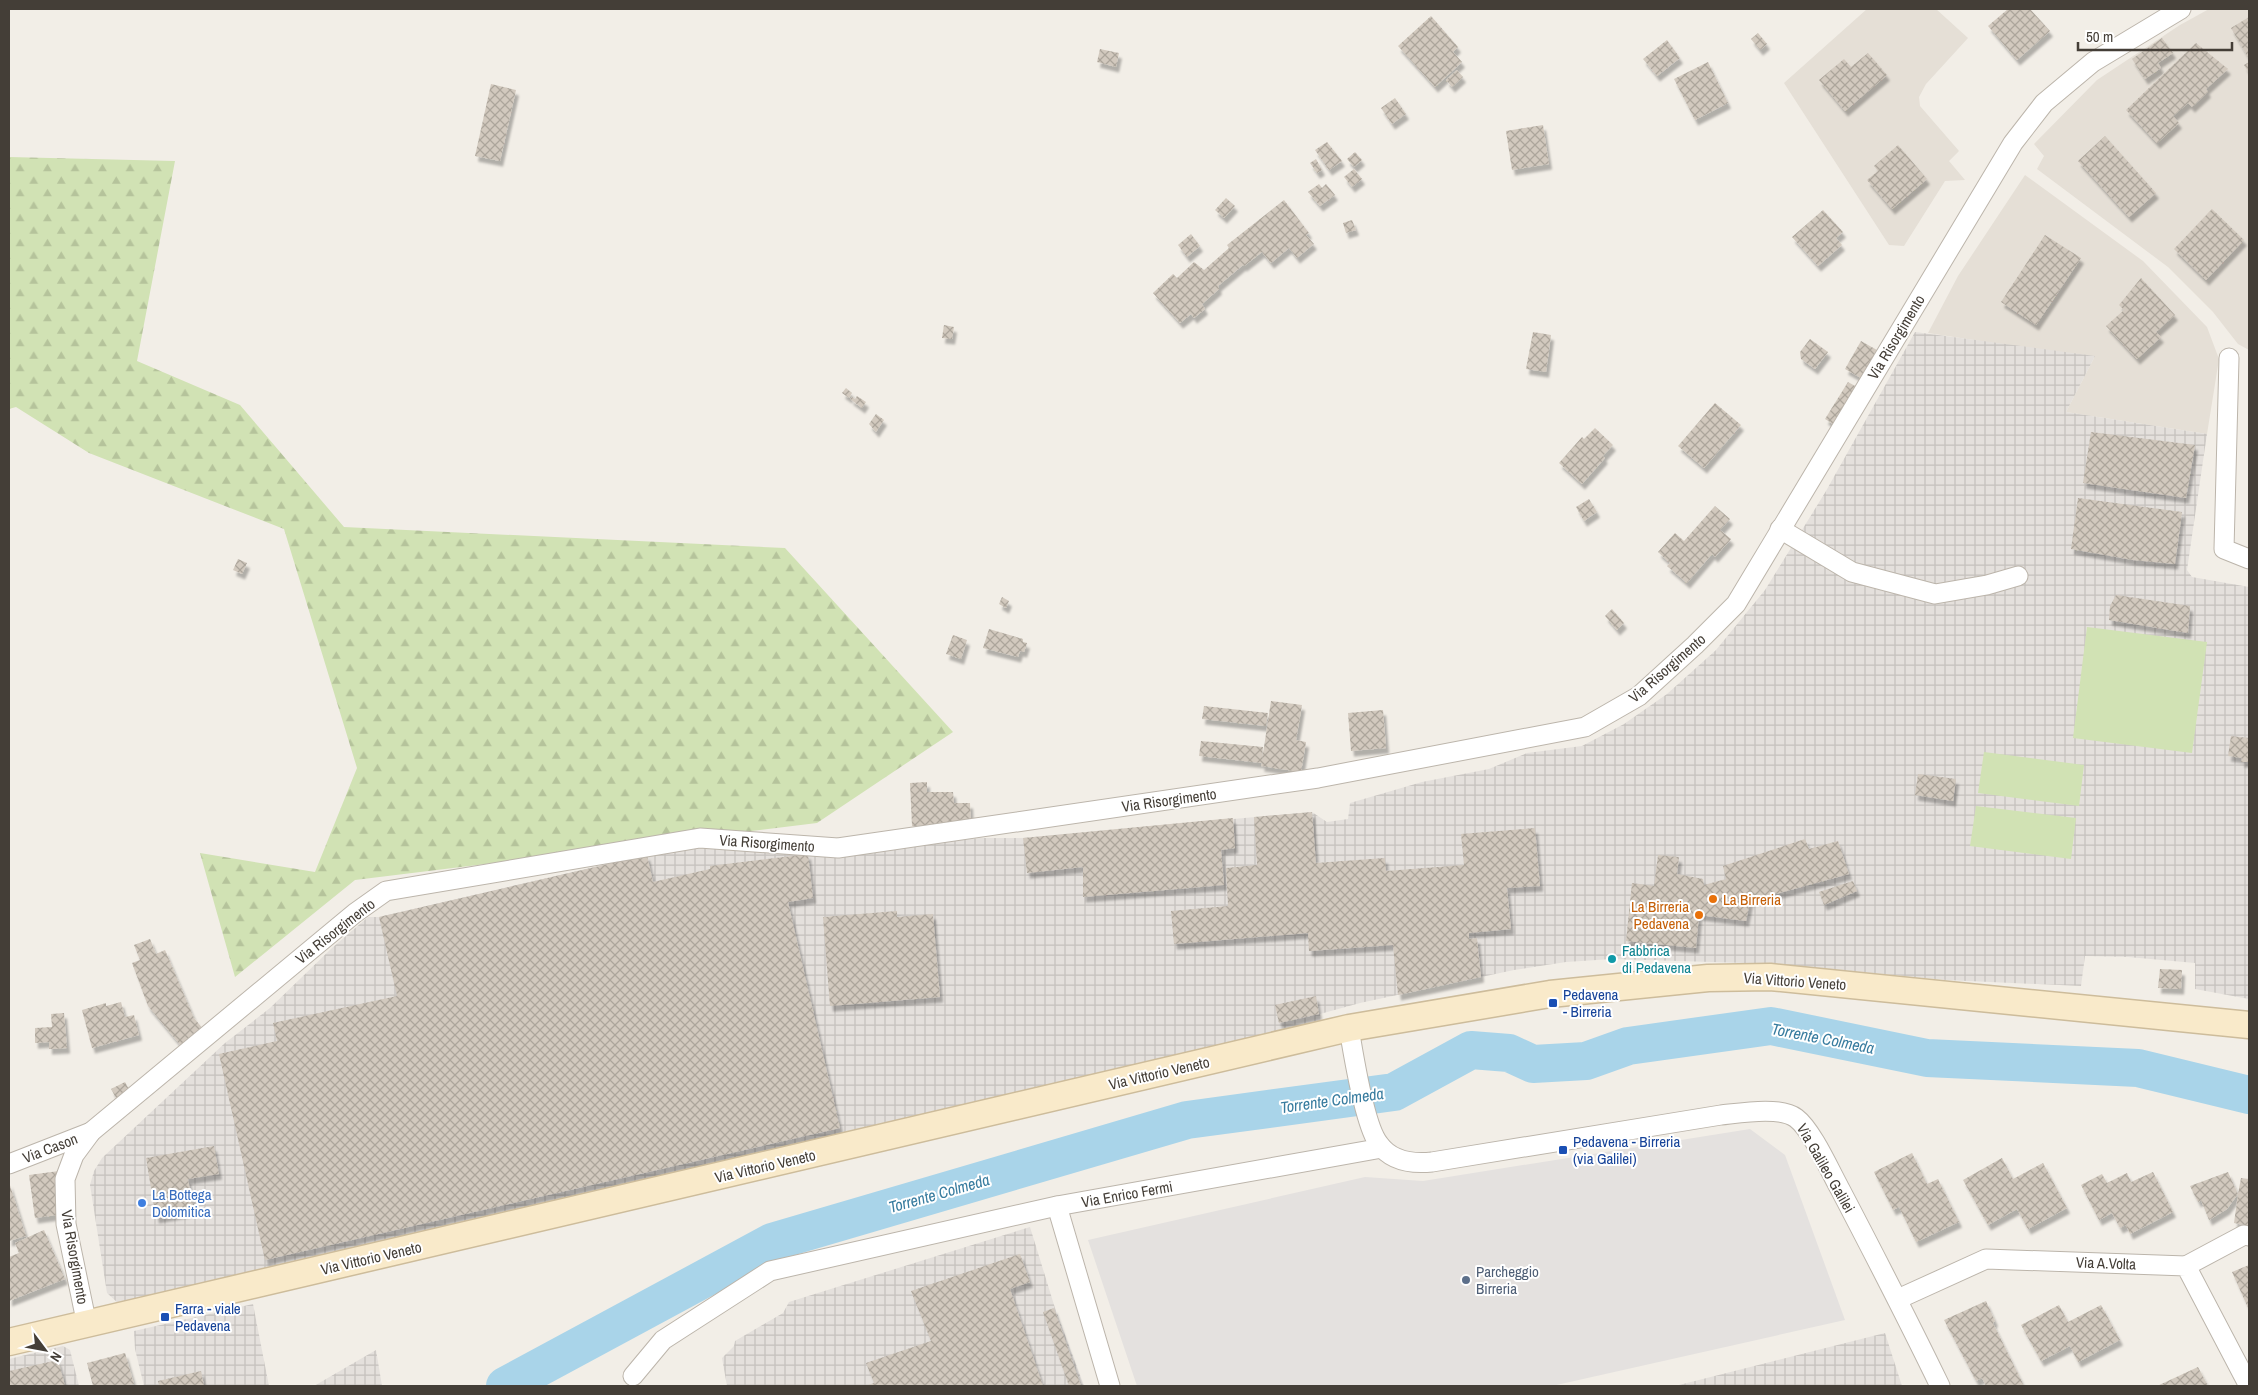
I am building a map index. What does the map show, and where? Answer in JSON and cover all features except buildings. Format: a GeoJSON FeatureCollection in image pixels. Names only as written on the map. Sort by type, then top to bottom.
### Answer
{"type":"FeatureCollection","features":[{"type":"Feature","properties":{"kind":"main road","name":"Via Vittorio Veneto"},"geometry":{"type":"LineString","coordinates":[[9,1342],[1349,1028],[1550,994],[1708,978],[1770,976],[2249,1024]]}},
{"type":"Feature","properties":{"kind":"street","name":"Via Risorgimento"},"geometry":{"type":"LineString","coordinates":[[87,1325],[66,1224],[65,1180],[74,1155],[91,1132],[355,913],[386,891],[700,838],[838,848],[1318,778],[1585,727],[1639,696],[1736,604],[2012,143],[2044,103],[2093,62],[2181,9]]}},
{"type":"Feature","properties":{"kind":"street"},"geometry":{"type":"LineString","coordinates":[[2229,358],[2224,549],[2249,558]]}},
{"type":"Feature","properties":{"kind":"street"},"geometry":{"type":"LineString","coordinates":[[1780,529],[1852,572],[1935,594],[1987,585],[2018,576]]}},
{"type":"Feature","properties":{"kind":"street"},"geometry":{"type":"LineString","coordinates":[[1349,1028],[1355,1062],[1372,1130],[1382,1148]]}},
{"type":"Feature","properties":{"kind":"street","name":"Via Galileo Galilei"},"geometry":{"type":"LineString","coordinates":[[1382,1148],[1403,1160],[1425,1163],[1721,1115],[1761,1112],[1787,1113],[1804,1126],[1820,1153],[1898,1299],[1940,1386]]}},
{"type":"Feature","properties":{"kind":"street","name":"Via Cason"},"geometry":{"type":"LineString","coordinates":[[9,1164],[91,1132]]}},
{"type":"Feature","properties":{"kind":"street","name":"Via Enrico Fermi"},"geometry":{"type":"LineString","coordinates":[[633,1376],[663,1340],[770,1271],[1057,1206],[1382,1148]]}},
{"type":"Feature","properties":{"kind":"street"},"geometry":{"type":"LineString","coordinates":[[1057,1206],[1110,1386]]}},
{"type":"Feature","properties":{"kind":"street"},"geometry":{"type":"LineString","coordinates":[[2249,1236],[2244,1235],[2186,1266],[2249,1386]]}},
{"type":"Feature","properties":{"kind":"street","name":"Via A.Volta"},"geometry":{"type":"LineString","coordinates":[[1898,1299],[1986,1259],[2186,1266]]}},
{"type":"Feature","properties":{"kind":"shaded area"},"geometry":{"type":"Polygon","coordinates":[[[1867,9],[1936,9],[1968,38],[1926,84],[1919,97],[1920,106],[1959,151],[1949,161],[1965,180],[1945,181],[1904,246],[1889,245],[1784,83],[1867,9]]]}},
{"type":"Feature","properties":{"kind":"shaded area"},"geometry":{"type":"Polygon","coordinates":[[[2209,9],[2249,9],[2249,350],[2238,344],[2213,312],[2168,267],[2037,169],[2044,156],[2034,144],[2097,80],[2180,25],[2209,9]]]}},
{"type":"Feature","properties":{"kind":"shaded area"},"geometry":{"type":"Polygon","coordinates":[[[2025,175],[2143,261],[2207,327],[2219,359],[2207,434],[2066,412],[2095,356],[2046,351],[1928,333],[1958,276],[2025,175]]]}},
{"type":"Feature","properties":{"kind":"shaded area"},"geometry":{"type":"Polygon","coordinates":[[[1915,332],[2095,356],[2066,412],[2207,434],[2187,570],[2192,577],[2249,587],[2249,999],[2195,989],[2195,963],[2128,957],[2085,956],[2081,986],[1946,980],[1778,964],[1612,959],[1566,962],[1514,970],[1360,1003],[1320,1014],[1321,1025],[119,1304],[107,1293],[90,1185],[94,1171],[102,1158],[225,1043],[270,1008],[332,948],[368,917],[379,917],[720,838],[922,844],[980,838],[1023,838],[1312,812],[1327,822],[1348,819],[1350,803],[1422,782],[1489,769],[1527,753],[1582,746],[1624,724],[1667,694],[1716,650],[1765,590],[1826,491],[1915,332]]]}},
{"type":"Feature","properties":{"kind":"shaded area","name":"Parcheggio Birreria"},"geometry":{"type":"Polygon","coordinates":[[[1750,1129],[1785,1155],[1845,1320],[1552,1386],[1137,1386],[1088,1240],[1365,1177],[1423,1181],[1750,1129]]]}},
{"type":"Feature","properties":{"kind":"shaded area"},"geometry":{"type":"Polygon","coordinates":[[[1030,1227],[1055,1308],[1084,1386],[727,1386],[722,1358],[734,1346],[735,1341],[783,1313],[789,1302],[1030,1227]]]}},
{"type":"Feature","properties":{"kind":"shaded area"},"geometry":{"type":"Polygon","coordinates":[[[253,1304],[269,1386],[144,1386],[135,1349],[134,1331],[253,1304]]]}},
{"type":"Feature","properties":{"kind":"shaded area"},"geometry":{"type":"Polygon","coordinates":[[[1885,1333],[1902,1386],[1676,1386],[1679,1385],[1885,1333]]]}},
{"type":"Feature","properties":{"kind":"shaded area"},"geometry":{"type":"Polygon","coordinates":[[[63,1346],[70,1350],[79,1386],[9,1386],[9,1359],[63,1346]]]}},
{"type":"Feature","properties":{"kind":"shaded area"},"geometry":{"type":"Polygon","coordinates":[[[376,1350],[382,1386],[314,1386],[376,1350]]]}},
{"type":"Feature","properties":{"kind":"green space"},"geometry":{"type":"Polygon","coordinates":[[[9,157],[175,161],[137,361],[240,405],[344,527],[785,548],[953,732],[817,823],[355,880],[235,977],[200,853],[315,872],[357,768],[284,529],[89,453],[16,407],[9,409],[9,157]]]}},
{"type":"Feature","properties":{"kind":"green space"},"geometry":{"type":"Polygon","coordinates":[[[2087,627],[2207,642],[2192,753],[2073,738],[2087,627]]]}},
{"type":"Feature","properties":{"kind":"green space"},"geometry":{"type":"Polygon","coordinates":[[[1984,752],[2084,765],[2079,806],[1978,793],[1984,752]]]}},
{"type":"Feature","properties":{"kind":"green space"},"geometry":{"type":"Polygon","coordinates":[[[1976,806],[2076,818],[2071,859],[1970,846],[1976,806]]]}},
{"type":"Feature","properties":{"kind":"waterway","name":"Torrente Colmeda"},"geometry":{"type":"LineString","coordinates":[[505,1386],[772,1242],[1187,1120],[1394,1092],[1471,1050],[1509,1053],[1533,1064],[1586,1061],[1628,1046],[1771,1026],[1927,1058],[2138,1068],[2249,1095]]}},
{"type":"Feature","properties":{"kind":"place","name":"La Birreria"},"geometry":{"type":"Point","coordinates":[1713,899]}},
{"type":"Feature","properties":{"kind":"place","name":"La Birreria Pedavena"},"geometry":{"type":"Point","coordinates":[1699,915]}},
{"type":"Feature","properties":{"kind":"place","name":"Fabbrica di Pedavena"},"geometry":{"type":"Point","coordinates":[1612,959]}},
{"type":"Feature","properties":{"kind":"place","name":"Pedavena - Birreria"},"geometry":{"type":"Point","coordinates":[1553,1003]}},
{"type":"Feature","properties":{"kind":"place","name":"Pedavena - Birreria (via Galilei)"},"geometry":{"type":"Point","coordinates":[1563,1150]}},
{"type":"Feature","properties":{"kind":"place","name":"La Bottega Dolomitica"},"geometry":{"type":"Point","coordinates":[142,1203]}},
{"type":"Feature","properties":{"kind":"place","name":"Parcheggio Birreria"},"geometry":{"type":"Point","coordinates":[1466,1280]}},
{"type":"Feature","properties":{"kind":"place","name":"Farra - viale Pedavena"},"geometry":{"type":"Point","coordinates":[165,1317]}}]}
